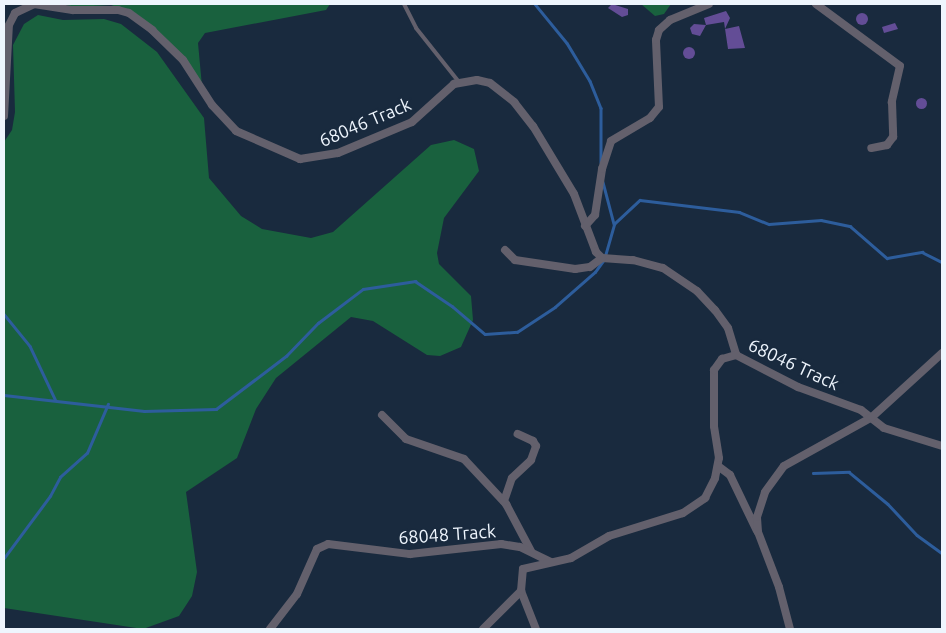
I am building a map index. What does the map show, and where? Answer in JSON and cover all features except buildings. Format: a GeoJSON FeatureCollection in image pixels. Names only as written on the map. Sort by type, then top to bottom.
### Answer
{"type":"FeatureCollection","features":[{"type":"Feature","properties":{"kind":"street","name":"68046 Track"},"geometry":{"type":"LineString","coordinates":[[4,116],[9,25],[15,13],[34,4],[73,10],[118,10],[129,13],[152,30],[183,60],[212,105],[236,131],[300,159],[338,152],[412,122],[446,89],[459,82]]}},
{"type":"Feature","properties":{"kind":"street"},"geometry":{"type":"LineString","coordinates":[[585,226],[596,215],[602,169],[611,141],[650,118],[659,107],[656,40],[659,30],[670,20],[709,4]]}},
{"type":"Feature","properties":{"kind":"street"},"geometry":{"type":"LineString","coordinates":[[816,4],[900,66],[892,102],[893,137],[887,144],[871,148]]}},
{"type":"Feature","properties":{"kind":"street"},"geometry":{"type":"LineString","coordinates":[[459,82],[476,80],[490,83],[514,102],[554,160],[574,194],[596,252],[602,258],[590,267],[575,269],[515,260],[505,250]]}},
{"type":"Feature","properties":{"kind":"street","name":"68046 Track"},"geometry":{"type":"LineString","coordinates":[[602,258],[646,262],[663,268],[697,291],[723,321],[736,355],[798,386],[861,410],[884,428],[942,446]]}},
{"type":"Feature","properties":{"kind":"street"},"geometry":{"type":"LineString","coordinates":[[758,532],[759,505],[765,492],[784,466],[872,417],[942,353]]}},
{"type":"Feature","properties":{"kind":"street"},"geometry":{"type":"LineString","coordinates":[[536,629],[521,592],[523,569],[571,558],[609,536],[697,506],[711,488],[718,466],[714,370],[722,359],[736,355]]}},
{"type":"Feature","properties":{"kind":"street"},"geometry":{"type":"LineString","coordinates":[[382,415],[406,439],[464,459],[504,501],[531,551]]}},
{"type":"Feature","properties":{"kind":"street"},"geometry":{"type":"LineString","coordinates":[[504,501],[512,478],[531,460],[536,446],[533,441],[518,434]]}},
{"type":"Feature","properties":{"kind":"street"},"geometry":{"type":"LineString","coordinates":[[718,466],[730,475],[758,532],[779,587],[790,629]]}},
{"type":"Feature","properties":{"kind":"street","name":"68048 Track"},"geometry":{"type":"LineString","coordinates":[[270,629],[292,602],[312,556],[322,546],[334,544],[410,554],[501,544],[531,551],[551,562]]}},
{"type":"Feature","properties":{"kind":"street"},"geometry":{"type":"LineString","coordinates":[[483,629],[521,592]]}},
{"type":"Feature","properties":{"kind":"lane"},"geometry":{"type":"LineString","coordinates":[[404,4],[416,28],[459,82]]}},
{"type":"Feature","properties":{"kind":"green space"},"geometry":{"type":"Polygon","coordinates":[[[61,4],[330,4],[326,10],[205,33],[198,43],[202,86],[159,32],[138,15],[111,5],[75,7],[61,4]]]}},
{"type":"Feature","properties":{"kind":"green space"},"geometry":{"type":"Polygon","coordinates":[[[641,4],[671,4],[664,14],[655,16],[641,4]]]}},
{"type":"Feature","properties":{"kind":"green space"},"geometry":{"type":"Polygon","coordinates":[[[38,15],[63,20],[104,19],[121,24],[157,52],[204,118],[209,178],[241,216],[262,229],[311,238],[333,232],[431,145],[454,140],[474,149],[479,171],[444,218],[437,253],[439,264],[471,296],[473,320],[461,347],[440,356],[427,355],[373,321],[351,317],[276,378],[256,409],[237,458],[186,492],[197,572],[192,596],[179,616],[143,629],[4,608],[4,142],[12,130],[15,112],[13,45],[24,24],[38,15]]]}},
{"type":"Feature","properties":{"kind":"waterway"},"geometry":{"type":"LineString","coordinates":[[535,4],[567,43],[590,81],[601,108],[601,162]]}},
{"type":"Feature","properties":{"kind":"waterway"},"geometry":{"type":"LineString","coordinates":[[603,182],[614,224]]}},
{"type":"Feature","properties":{"kind":"waterway"},"geometry":{"type":"LineString","coordinates":[[605,256],[614,224],[640,200],[739,212],[769,224],[821,220],[850,226],[887,258],[922,252],[942,262]]}},
{"type":"Feature","properties":{"kind":"waterway"},"geometry":{"type":"LineString","coordinates":[[4,395],[144,411],[216,409],[286,356],[318,323],[363,289],[415,281],[452,306],[485,334],[517,332],[555,307],[595,272],[603,261]]}},
{"type":"Feature","properties":{"kind":"waterway"},"geometry":{"type":"LineString","coordinates":[[4,314],[30,346],[55,399]]}},
{"type":"Feature","properties":{"kind":"waterway"},"geometry":{"type":"LineString","coordinates":[[4,558],[50,496],[60,477],[87,453],[108,404]]}},
{"type":"Feature","properties":{"kind":"waterway"},"geometry":{"type":"LineString","coordinates":[[813,473],[849,472],[888,504],[917,535],[942,553]]}}]}
